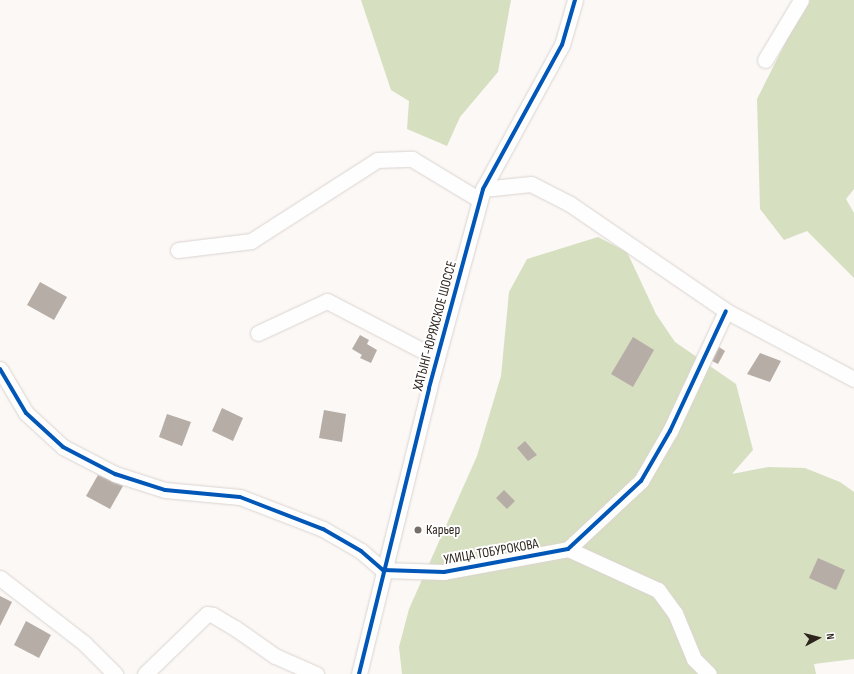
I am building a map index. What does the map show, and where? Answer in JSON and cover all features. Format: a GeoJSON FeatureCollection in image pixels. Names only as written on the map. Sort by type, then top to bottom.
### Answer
{"type":"FeatureCollection","features":[{"type":"Feature","properties":{"kind":"street","name":"ХАТЫНГ-ЮРЯХСКОЕ ШОССЕ"},"geometry":{"type":"LineString","coordinates":[[359,674],[383,570],[437,358],[482,195],[562,45],[575,0]]}},
{"type":"Feature","properties":{"kind":"street"},"geometry":{"type":"LineString","coordinates":[[765,60],[801,0]]}},
{"type":"Feature","properties":{"kind":"street"},"geometry":{"type":"LineString","coordinates":[[178,250],[251,241],[377,160],[412,160],[482,195],[531,184],[570,204],[726,311],[854,379]]}},
{"type":"Feature","properties":{"kind":"street"},"geometry":{"type":"LineString","coordinates":[[258,333],[327,301],[437,358]]}},
{"type":"Feature","properties":{"kind":"street"},"geometry":{"type":"LineString","coordinates":[[709,674],[694,659],[675,612],[658,590],[568,549],[640,481],[670,431],[726,311]]}},
{"type":"Feature","properties":{"kind":"street"},"geometry":{"type":"LineString","coordinates":[[0,369],[26,413],[63,447],[116,474],[165,490],[240,498],[323,529],[361,551],[383,570]]}},
{"type":"Feature","properties":{"kind":"street","name":"УЛИЦА ТОБУРОКОВА"},"geometry":{"type":"LineString","coordinates":[[383,570],[444,572],[568,549]]}},
{"type":"Feature","properties":{"kind":"street"},"geometry":{"type":"LineString","coordinates":[[0,578],[84,643],[115,674]]}},
{"type":"Feature","properties":{"kind":"street"},"geometry":{"type":"LineString","coordinates":[[145,674],[207,614],[213,615],[235,628],[275,656],[316,674]]}},
{"type":"Feature","properties":{"kind":"green space"},"geometry":{"type":"Polygon","coordinates":[[[361,0],[511,0],[498,72],[460,117],[447,146],[407,129],[409,101],[391,90],[361,0]]]}},
{"type":"Feature","properties":{"kind":"green space"},"geometry":{"type":"Polygon","coordinates":[[[807,0],[854,0],[854,189],[846,199],[854,213],[854,278],[807,231],[784,240],[760,209],[757,99],[807,0]]]}},
{"type":"Feature","properties":{"kind":"green space"},"geometry":{"type":"Polygon","coordinates":[[[598,237],[627,252],[656,314],[675,342],[736,384],[753,450],[732,474],[768,467],[805,468],[840,482],[854,492],[854,659],[814,664],[816,674],[402,674],[399,647],[409,609],[477,456],[501,376],[509,292],[527,259],[598,237]]]}},
{"type":"Feature","properties":{"kind":"building"},"geometry":{"type":"Polygon","coordinates":[[[40,282],[67,297],[54,320],[27,305],[40,282]]]}},
{"type":"Feature","properties":{"kind":"building"},"geometry":{"type":"Polygon","coordinates":[[[360,335],[369,340],[367,344],[377,350],[371,363],[360,358],[362,355],[352,349],[360,335]]]}},
{"type":"Feature","properties":{"kind":"building"},"geometry":{"type":"Polygon","coordinates":[[[633,337],[654,350],[633,387],[611,374],[633,337]]]}},
{"type":"Feature","properties":{"kind":"building"},"geometry":{"type":"Polygon","coordinates":[[[719,347],[725,351],[718,364],[712,361],[719,347]]]}},
{"type":"Feature","properties":{"kind":"building"},"geometry":{"type":"Polygon","coordinates":[[[760,353],[781,361],[770,382],[747,374],[760,353]]]}},
{"type":"Feature","properties":{"kind":"building"},"geometry":{"type":"Polygon","coordinates":[[[222,408],[243,418],[233,441],[212,431],[222,408]]]}},
{"type":"Feature","properties":{"kind":"building"},"geometry":{"type":"Polygon","coordinates":[[[324,410],[346,414],[342,442],[319,438],[324,410]]]}},
{"type":"Feature","properties":{"kind":"building"},"geometry":{"type":"Polygon","coordinates":[[[167,414],[191,422],[182,446],[159,437],[167,414]]]}},
{"type":"Feature","properties":{"kind":"building"},"geometry":{"type":"Polygon","coordinates":[[[525,441],[537,455],[528,461],[517,448],[525,441]]]}},
{"type":"Feature","properties":{"kind":"building"},"geometry":{"type":"Polygon","coordinates":[[[98,475],[123,486],[110,509],[86,496],[98,475]]]}},
{"type":"Feature","properties":{"kind":"building"},"geometry":{"type":"Polygon","coordinates":[[[504,490],[515,501],[507,509],[496,498],[504,490]]]}},
{"type":"Feature","properties":{"kind":"building"},"geometry":{"type":"Polygon","coordinates":[[[818,558],[845,570],[836,590],[809,578],[818,558]]]}},
{"type":"Feature","properties":{"kind":"building"},"geometry":{"type":"Polygon","coordinates":[[[0,596],[12,602],[0,626],[0,596]]]}},
{"type":"Feature","properties":{"kind":"building"},"geometry":{"type":"Polygon","coordinates":[[[26,621],[51,635],[39,658],[14,645],[26,621]]]}},
{"type":"Feature","properties":{"kind":"cycle path"},"geometry":{"type":"LineString","coordinates":[[359,674],[429,388],[483,189],[562,45],[575,0]]}},
{"type":"Feature","properties":{"kind":"cycle path"},"geometry":{"type":"LineString","coordinates":[[0,369],[26,413],[63,447],[115,474],[165,490],[240,497],[323,529],[361,551],[383,570],[444,572],[568,549],[641,481],[670,431],[726,311]]}},
{"type":"Feature","properties":{"kind":"place","name":"Карьер"},"geometry":{"type":"Point","coordinates":[418,530]}}]}
